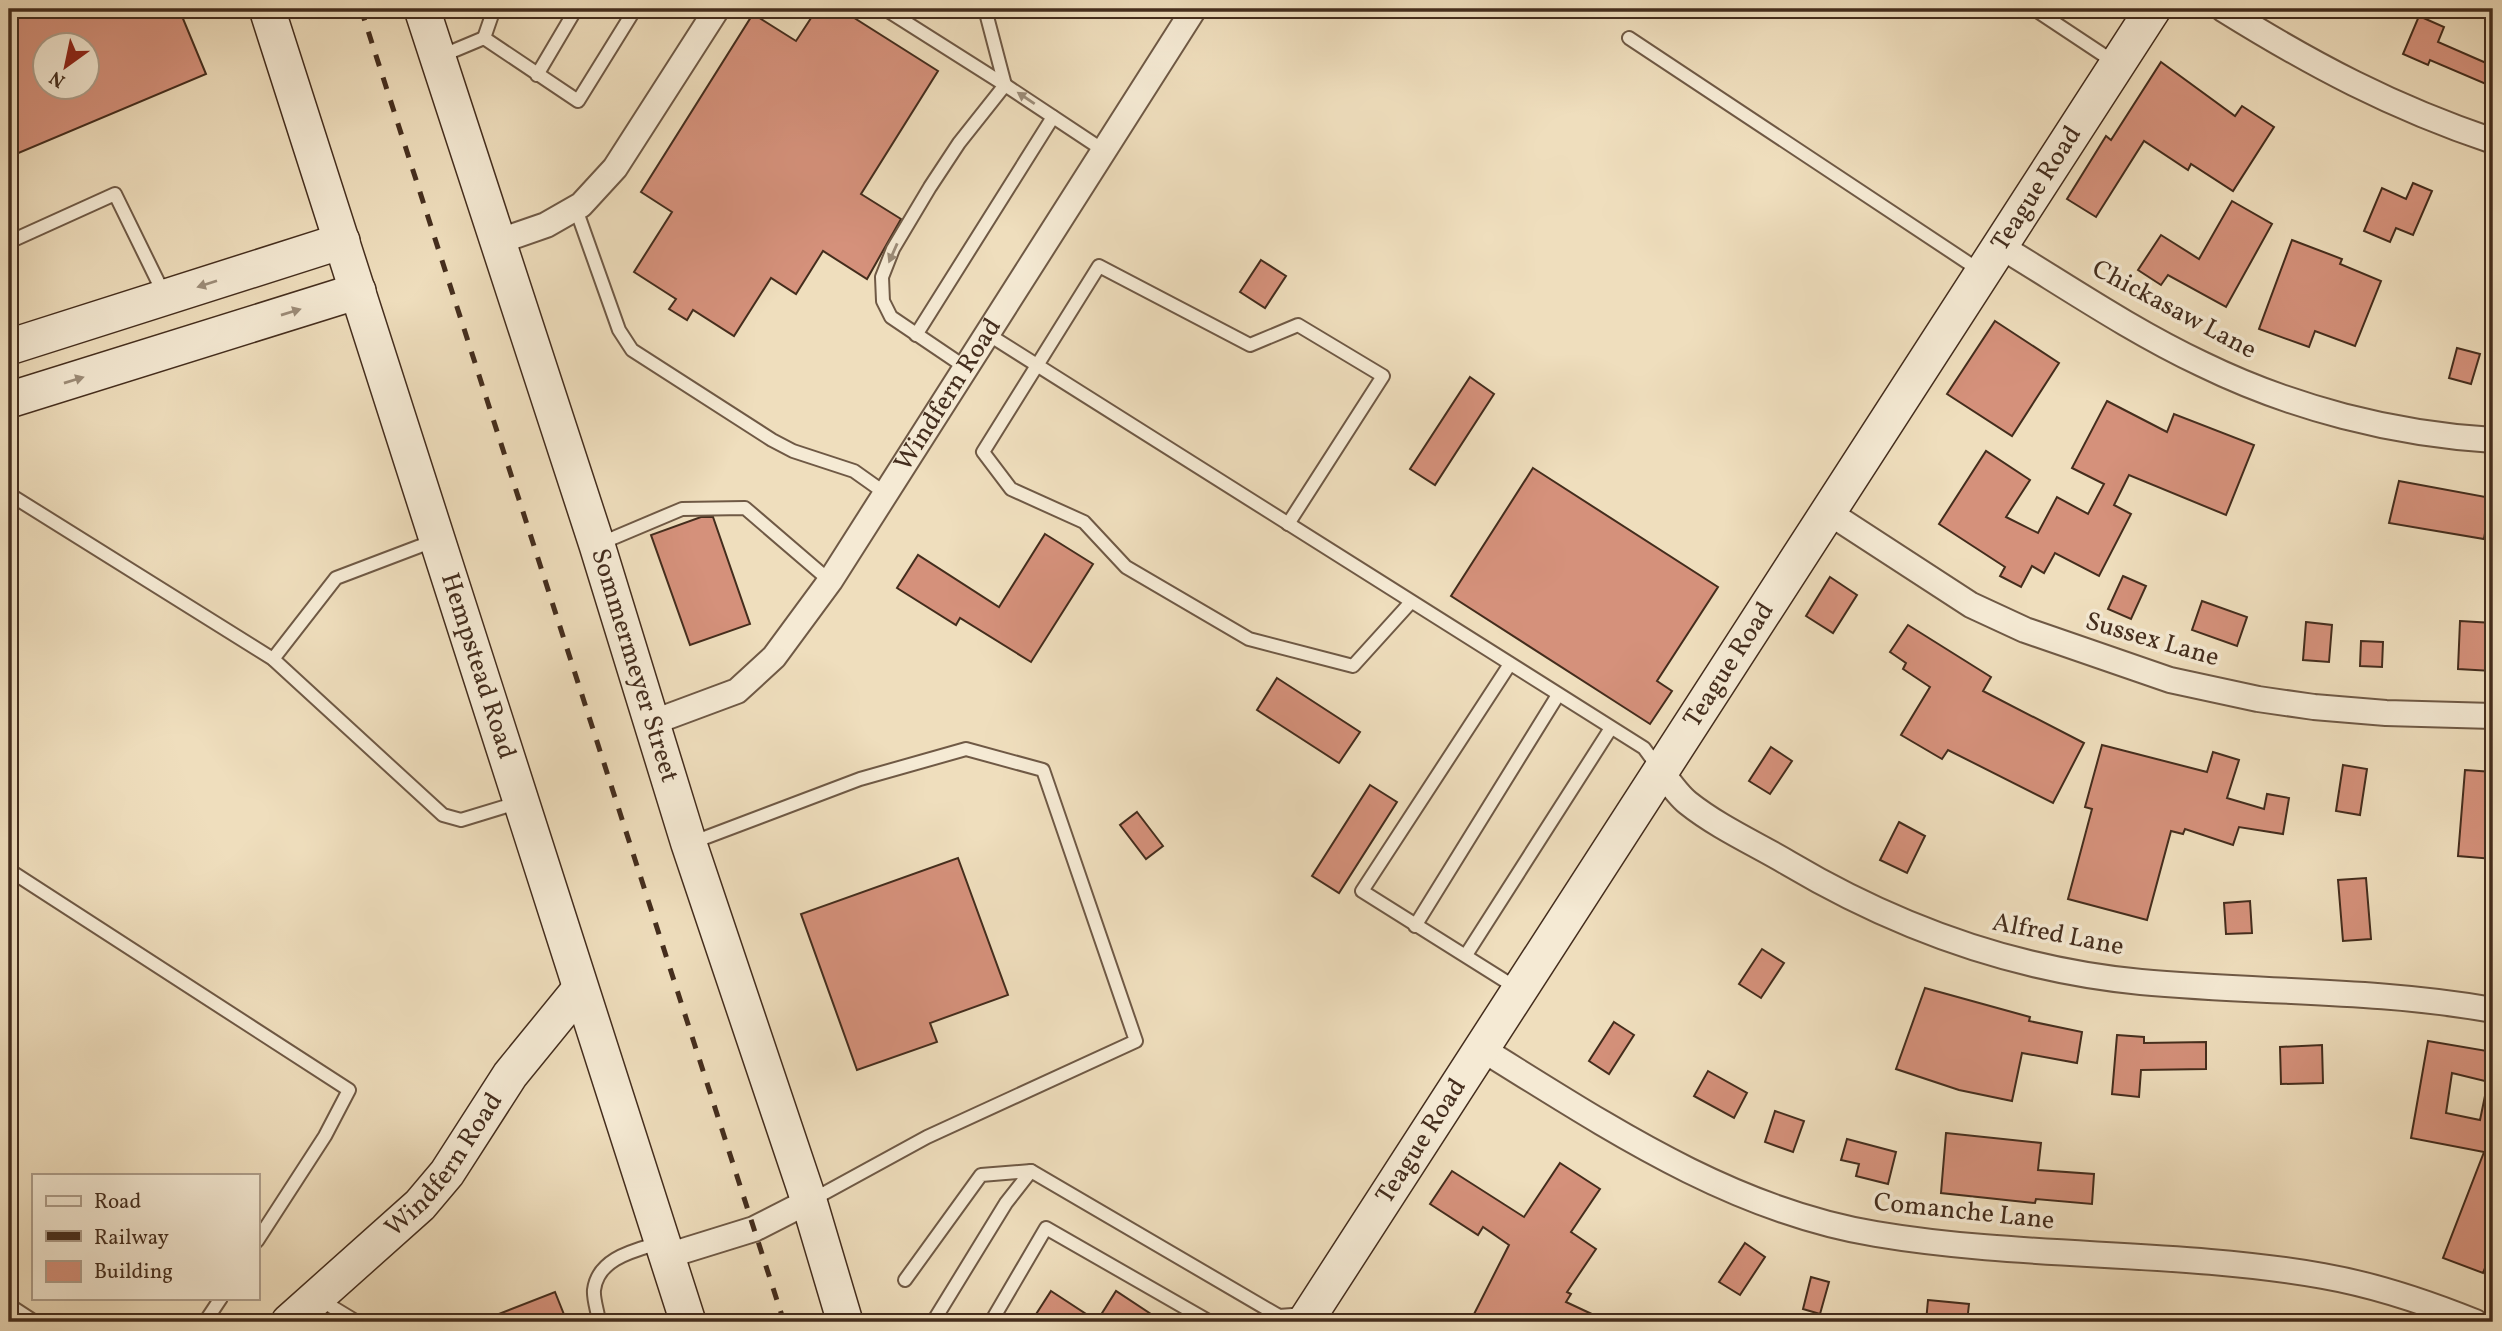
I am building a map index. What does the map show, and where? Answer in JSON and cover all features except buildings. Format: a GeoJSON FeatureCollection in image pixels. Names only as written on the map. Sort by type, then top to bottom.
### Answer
{"type":"FeatureCollection","features":[{"type":"Feature","properties":{"kind":"street","name":"Hempstead Road"},"geometry":{"type":"LineString","coordinates":[[267,9],[688,1322]]}},
{"type":"Feature","properties":{"kind":"street","name":"Sommermeyer Street"},"geometry":{"type":"LineString","coordinates":[[422,9],[597,545],[689,844],[809,1201],[845,1322]]}},
{"type":"Feature","properties":{"kind":"street"},"geometry":{"type":"LineString","coordinates":[[497,242],[546,225],[576,209],[615,168],[717,9]]}},
{"type":"Feature","properties":{"kind":"street","name":"Windfern Road"},"geometry":{"type":"LineString","coordinates":[[651,723],[737,691],[774,657],[830,581],[1194,9]]}},
{"type":"Feature","properties":{"kind":"street","name":"Teague Road"},"geometry":{"type":"LineString","coordinates":[[1313,1319],[1482,1049],[2153,9]]}},
{"type":"Feature","properties":{"kind":"street"},"geometry":{"type":"LineString","coordinates":[[2223,9],[2305,60],[2377,97],[2493,141]]}},
{"type":"Feature","properties":{"kind":"street"},"geometry":{"type":"LineString","coordinates":[[9,347],[342,241]]}},
{"type":"Feature","properties":{"kind":"street","name":"Chickasaw Lane"},"geometry":{"type":"LineString","coordinates":[[1991,259],[2201,364],[2270,393],[2342,415],[2407,430],[2493,440]]}},
{"type":"Feature","properties":{"kind":"street"},"geometry":{"type":"LineString","coordinates":[[9,400],[359,291]]}},
{"type":"Feature","properties":{"kind":"street","name":"Sussex Lane"},"geometry":{"type":"LineString","coordinates":[[1828,512],[1971,606],[2025,630],[2170,680],[2258,699],[2314,707],[2386,713],[2493,716]]}},
{"type":"Feature","properties":{"kind":"street","name":"Alfred Lane"},"geometry":{"type":"LineString","coordinates":[[1661,771],[1688,803],[1837,892],[1970,948],[2053,968],[2140,981],[2425,997],[2493,1010]]}},
{"type":"Feature","properties":{"kind":"street","name":"Windfern Road"},"geometry":{"type":"LineString","coordinates":[[289,1322],[420,1205],[447,1173],[510,1075],[580,989]]}},
{"type":"Feature","properties":{"kind":"street","name":"Comanche Lane"},"geometry":{"type":"LineString","coordinates":[[1482,1049],[1626,1138],[1760,1203],[1810,1219],[1874,1234],[1984,1249],[2203,1261],[2325,1276],[2475,1322]]}},
{"type":"Feature","properties":{"kind":"street"},"geometry":{"type":"LineString","coordinates":[[664,1249],[754,1230],[809,1201]]}},
{"type":"Feature","properties":{"kind":"lane"},"geometry":{"type":"LineString","coordinates":[[437,57],[484,38],[494,9]]}},
{"type":"Feature","properties":{"kind":"lane"},"geometry":{"type":"LineString","coordinates":[[537,75],[576,9]]}},
{"type":"Feature","properties":{"kind":"lane"},"geometry":{"type":"LineString","coordinates":[[484,38],[578,101],[635,9]]}},
{"type":"Feature","properties":{"kind":"lane"},"geometry":{"type":"LineString","coordinates":[[885,9],[1102,150]]}},
{"type":"Feature","properties":{"kind":"lane"},"geometry":{"type":"LineString","coordinates":[[985,9],[1005,85]]}},
{"type":"Feature","properties":{"kind":"lane"},"geometry":{"type":"LineString","coordinates":[[2034,9],[2117,64]]}},
{"type":"Feature","properties":{"kind":"lane"},"geometry":{"type":"LineString","coordinates":[[1629,38],[1991,259]]}},
{"type":"Feature","properties":{"kind":"lane"},"geometry":{"type":"LineString","coordinates":[[965,366],[891,317],[883,301],[882,277],[893,249],[930,187],[959,143],[1005,85]]}},
{"type":"Feature","properties":{"kind":"lane"},"geometry":{"type":"LineString","coordinates":[[916,335],[1053,117]]}},
{"type":"Feature","properties":{"kind":"lane"},"geometry":{"type":"LineString","coordinates":[[9,242],[115,194],[165,298]]}},
{"type":"Feature","properties":{"kind":"lane"},"geometry":{"type":"LineString","coordinates":[[576,209],[619,330],[632,350],[772,440],[793,451],[854,471],[885,493]]}},
{"type":"Feature","properties":{"kind":"lane"},"geometry":{"type":"LineString","coordinates":[[1288,524],[1383,376],[1298,325],[1250,345],[1098,266],[983,452],[1011,489],[1084,522],[1126,567],[1249,639],[1353,666],[1411,601]]}},
{"type":"Feature","properties":{"kind":"lane"},"geometry":{"type":"LineString","coordinates":[[986,333],[1644,748],[1661,771]]}},
{"type":"Feature","properties":{"kind":"lane"},"geometry":{"type":"LineString","coordinates":[[9,494],[273,659],[443,815],[461,820],[520,802]]}},
{"type":"Feature","properties":{"kind":"lane"},"geometry":{"type":"LineString","coordinates":[[597,545],[682,509],[745,508],[830,581]]}},
{"type":"Feature","properties":{"kind":"lane"},"geometry":{"type":"LineString","coordinates":[[273,659],[336,578],[438,539]]}},
{"type":"Feature","properties":{"kind":"lane"},"geometry":{"type":"LineString","coordinates":[[1510,664],[1362,891],[1520,990]]}},
{"type":"Feature","properties":{"kind":"lane"},"geometry":{"type":"LineString","coordinates":[[1415,926],[1558,695]]}},
{"type":"Feature","properties":{"kind":"lane"},"geometry":{"type":"LineString","coordinates":[[1466,955],[1611,728]]}},
{"type":"Feature","properties":{"kind":"lane"},"geometry":{"type":"LineString","coordinates":[[689,844],[860,779],[966,749],[1043,770],[1136,1041],[927,1137],[809,1201]]}},
{"type":"Feature","properties":{"kind":"lane"},"geometry":{"type":"LineString","coordinates":[[9,870],[349,1090],[325,1136],[259,1238]]}},
{"type":"Feature","properties":{"kind":"lane"},"geometry":{"type":"LineString","coordinates":[[933,1322],[1006,1203],[1031,1171]]}},
{"type":"Feature","properties":{"kind":"lane"},"geometry":{"type":"LineString","coordinates":[[905,1280],[981,1175],[1031,1171],[1279,1316],[1313,1319]]}},
{"type":"Feature","properties":{"kind":"lane"},"geometry":{"type":"LineString","coordinates":[[991,1322],[1046,1228],[1210,1322]]}},
{"type":"Feature","properties":{"kind":"lane"},"geometry":{"type":"LineString","coordinates":[[599,1322],[594,1290],[602,1271],[619,1256],[664,1249]]}},
{"type":"Feature","properties":{"kind":"lane"},"geometry":{"type":"LineString","coordinates":[[316,1297],[357,1322]]}},
{"type":"Feature","properties":{"kind":"lane"},"geometry":{"type":"LineString","coordinates":[[205,1322],[220,1300]]}},
{"type":"Feature","properties":{"kind":"lane"},"geometry":{"type":"LineString","coordinates":[[9,1305],[35,1322]]}},
{"type":"Feature","properties":{"kind":"railway"},"geometry":{"type":"LineString","coordinates":[[361,9],[784,1322]]}}]}
